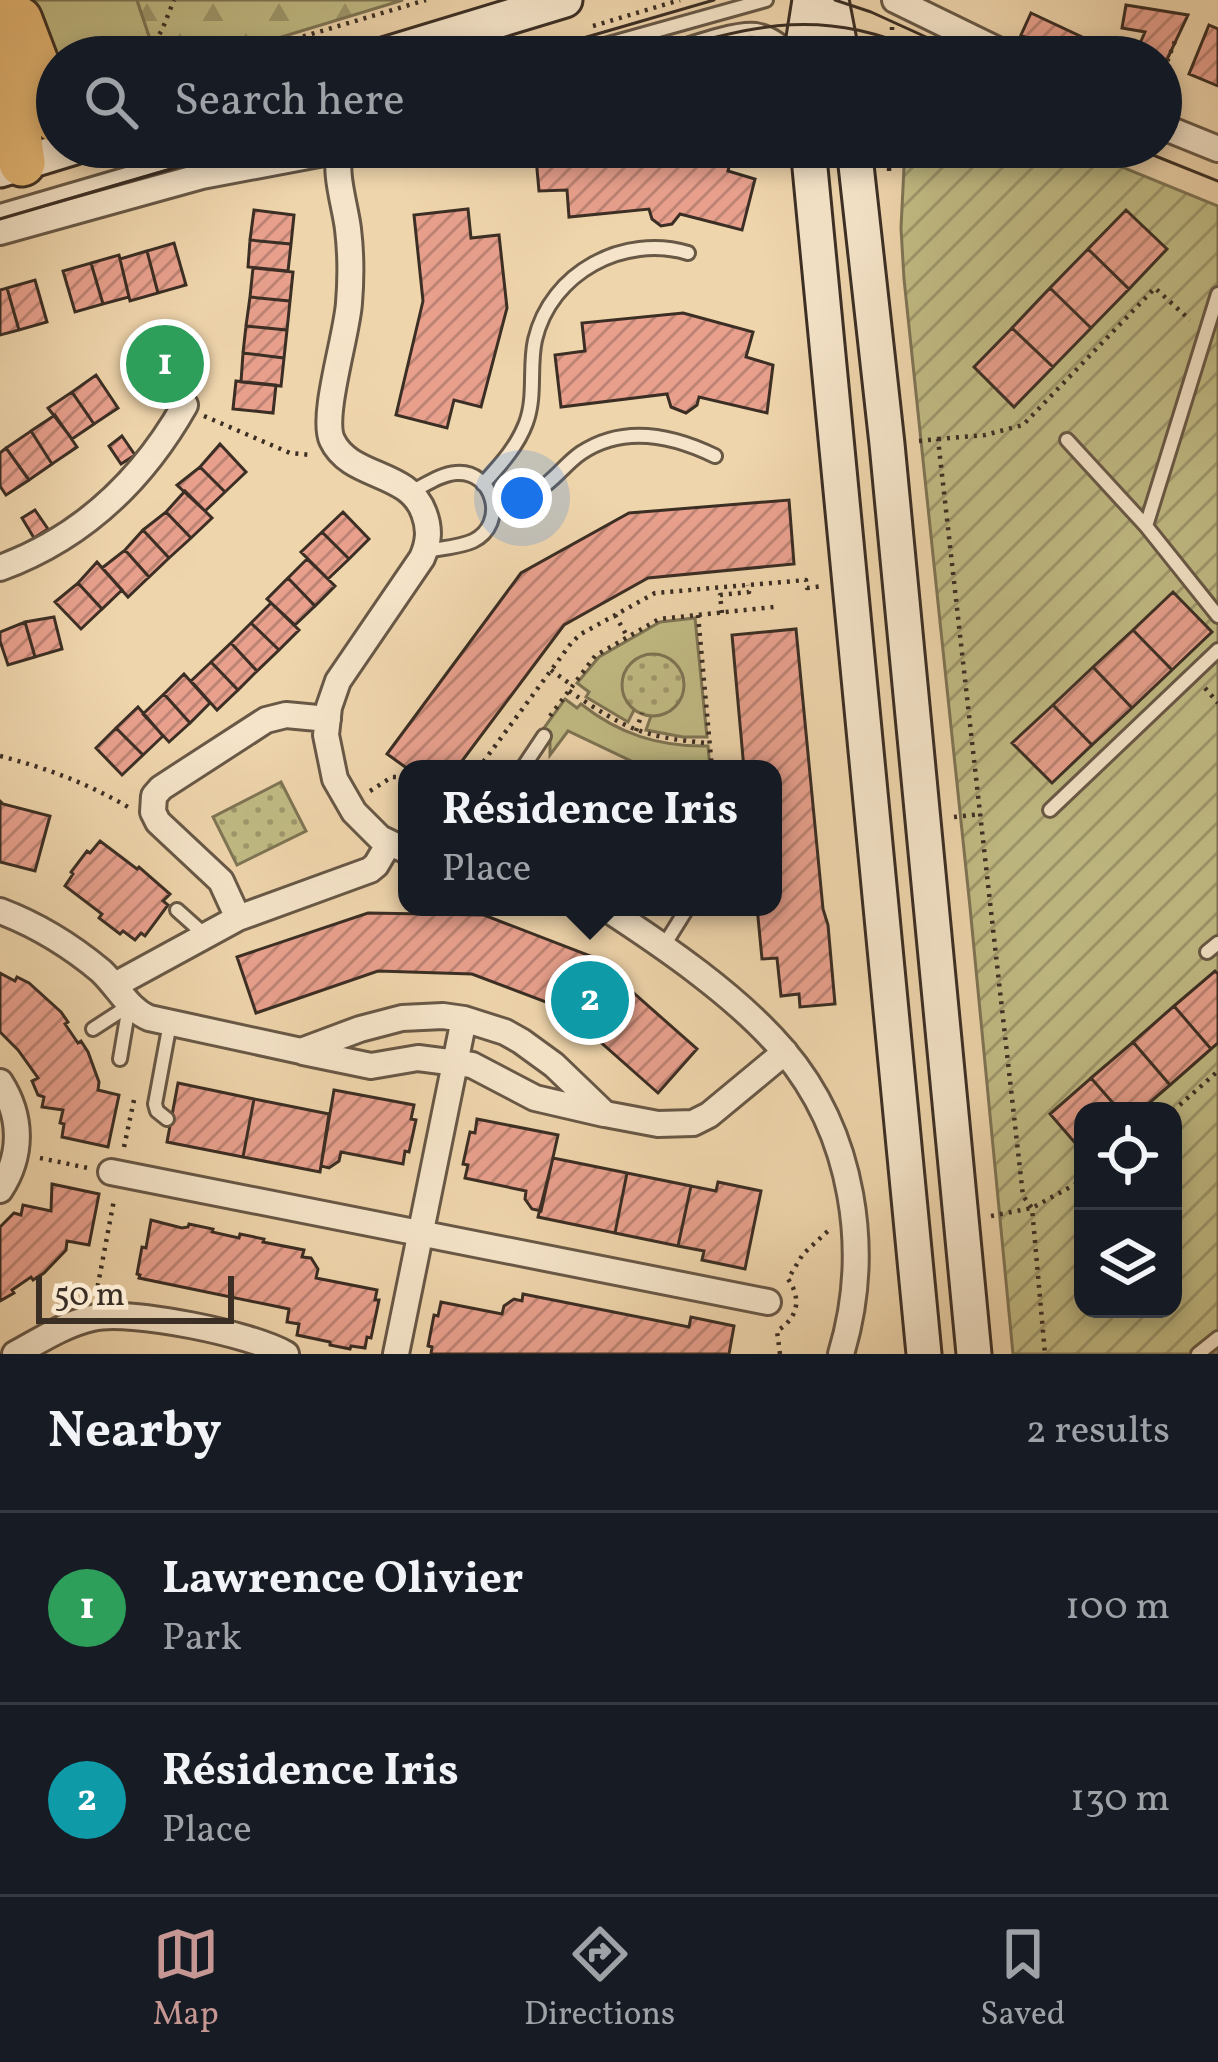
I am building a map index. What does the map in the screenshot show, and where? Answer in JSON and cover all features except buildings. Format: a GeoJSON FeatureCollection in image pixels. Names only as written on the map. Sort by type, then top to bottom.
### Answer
{"type":"FeatureCollection","features":[{"type":"Feature","properties":{"kind":"highway"},"geometry":{"type":"LineString","coordinates":[[0,0],[20,182]]}},
{"type":"Feature","properties":{"kind":"highway"},"geometry":{"type":"LineString","coordinates":[[11,0],[36,63]]}},
{"type":"Feature","properties":{"kind":"main road"},"geometry":{"type":"LineString","coordinates":[[446,36],[565,0]]}},
{"type":"Feature","properties":{"kind":"main road"},"geometry":{"type":"LineString","coordinates":[[803,36],[810,0]]}},
{"type":"Feature","properties":{"kind":"main road"},"geometry":{"type":"LineString","coordinates":[[831,0],[838,36]]}},
{"type":"Feature","properties":{"kind":"main road"},"geometry":{"type":"LineString","coordinates":[[810,168],[924,1354]]}},
{"type":"Feature","properties":{"kind":"main road"},"geometry":{"type":"LineString","coordinates":[[856,168],[974,1354]]}},
{"type":"Feature","properties":{"kind":"street"},"geometry":{"type":"LineString","coordinates":[[895,0],[969,36]]}},
{"type":"Feature","properties":{"kind":"street"},"geometry":{"type":"LineString","coordinates":[[1182,134],[1218,149]]}},
{"type":"Feature","properties":{"kind":"street"},"geometry":{"type":"LineString","coordinates":[[0,232],[241,168]]}},
{"type":"Feature","properties":{"kind":"street"},"geometry":{"type":"LineString","coordinates":[[122,995],[206,935],[238,918],[360,875],[398,847],[380,838],[354,812],[341,794],[327,751],[333,694],[425,550],[428,527],[410,492],[351,460],[331,437],[331,407],[348,327],[351,275],[339,168]]}},
{"type":"Feature","properties":{"kind":"street"},"geometry":{"type":"LineString","coordinates":[[0,568],[68,536],[118,496],[156,452],[184,405]]}},
{"type":"Feature","properties":{"kind":"street"},"geometry":{"type":"LineString","coordinates":[[238,918],[221,881],[163,827],[153,807],[154,796],[266,720],[286,715],[328,719]]}},
{"type":"Feature","properties":{"kind":"street"},"geometry":{"type":"LineString","coordinates":[[0,911],[56,939],[138,1013],[371,1066],[418,1058],[455,1062],[487,1071],[535,1098],[658,1124],[693,1123],[710,1115],[785,1052]]}},
{"type":"Feature","properties":{"kind":"street"},"geometry":{"type":"LineString","coordinates":[[617,916],[735,1003],[785,1052],[828,1123],[854,1219],[854,1305],[841,1354]]}},
{"type":"Feature","properties":{"kind":"street"},"geometry":{"type":"LineString","coordinates":[[301,1051],[402,1018],[464,1019],[521,1041],[554,1064],[605,1114]]}},
{"type":"Feature","properties":{"kind":"street"},"geometry":{"type":"LineString","coordinates":[[396,1354],[464,1019]]}},
{"type":"Feature","properties":{"kind":"street"},"geometry":{"type":"LineString","coordinates":[[0,1082],[26,1155],[0,1190]]}},
{"type":"Feature","properties":{"kind":"street"},"geometry":{"type":"LineString","coordinates":[[115,1173],[768,1302]]}},
{"type":"Feature","properties":{"kind":"street"},"geometry":{"type":"LineString","coordinates":[[14,1354],[92,1318],[134,1316],[250,1338],[286,1354]]}},
{"type":"Feature","properties":{"kind":"lane"},"geometry":{"type":"LineString","coordinates":[[637,36],[766,0]]}},
{"type":"Feature","properties":{"kind":"lane"},"geometry":{"type":"LineString","coordinates":[[722,36],[756,30],[772,36]]}},
{"type":"Feature","properties":{"kind":"lane"},"geometry":{"type":"LineString","coordinates":[[0,211],[20,182],[104,168]]}},
{"type":"Feature","properties":{"kind":"lane"},"geometry":{"type":"LineString","coordinates":[[483,484],[523,432],[532,401],[535,341],[560,293],[584,270],[622,250],[658,246],[688,253]]}},
{"type":"Feature","properties":{"kind":"lane"},"geometry":{"type":"LineString","coordinates":[[1146,526],[1218,294]]}},
{"type":"Feature","properties":{"kind":"lane"},"geometry":{"type":"LineString","coordinates":[[494,507],[539,490],[578,455],[623,437],[662,436],[715,456]]}},
{"type":"Feature","properties":{"kind":"lane"},"geometry":{"type":"LineString","coordinates":[[1067,440],[1146,526],[1218,616]]}},
{"type":"Feature","properties":{"kind":"lane"},"geometry":{"type":"LineString","coordinates":[[410,492],[456,473],[476,477],[489,490],[494,507],[493,518],[480,537],[425,550]]}},
{"type":"Feature","properties":{"kind":"lane"},"geometry":{"type":"LineString","coordinates":[[1050,809],[1218,650]]}},
{"type":"Feature","properties":{"kind":"lane"},"geometry":{"type":"LineString","coordinates":[[528,760],[544,736]]}},
{"type":"Feature","properties":{"kind":"lane"},"geometry":{"type":"LineString","coordinates":[[176,910],[206,935]]}},
{"type":"Feature","properties":{"kind":"lane"},"geometry":{"type":"LineString","coordinates":[[662,948],[682,916]]}},
{"type":"Feature","properties":{"kind":"lane"},"geometry":{"type":"LineString","coordinates":[[93,1029],[122,995]]}},
{"type":"Feature","properties":{"kind":"lane"},"geometry":{"type":"LineString","coordinates":[[120,1059],[122,995]]}},
{"type":"Feature","properties":{"kind":"lane"},"geometry":{"type":"LineString","coordinates":[[167,1119],[155,1104],[170,1023]]}},
{"type":"Feature","properties":{"kind":"lane"},"geometry":{"type":"LineString","coordinates":[[1198,1354],[1218,1338]]}},
{"type":"Feature","properties":{"kind":"path"},"geometry":{"type":"LineString","coordinates":[[158,36],[174,0]]}},
{"type":"Feature","properties":{"kind":"path"},"geometry":{"type":"LineString","coordinates":[[305,36],[426,0]]}},
{"type":"Feature","properties":{"kind":"path"},"geometry":{"type":"LineString","coordinates":[[886,444],[985,435],[1023,425],[1155,288],[1196,326],[1208,328]]}},
{"type":"Feature","properties":{"kind":"path"},"geometry":{"type":"LineString","coordinates":[[184,405],[290,453],[311,455]]}},
{"type":"Feature","properties":{"kind":"path"},"geometry":{"type":"LineString","coordinates":[[938,439],[1023,1196],[1032,1208],[1046,1354]]}},
{"type":"Feature","properties":{"kind":"path"},"geometry":{"type":"LineString","coordinates":[[485,760],[576,638],[655,593],[806,580],[807,588],[829,585]]}},
{"type":"Feature","properties":{"kind":"path"},"geometry":{"type":"LineString","coordinates":[[722,613],[720,595],[748,592],[748,585]]}},
{"type":"Feature","properties":{"kind":"path"},"geometry":{"type":"LineString","coordinates":[[544,736],[539,731],[595,656],[659,619],[774,607]]}},
{"type":"Feature","properties":{"kind":"path"},"geometry":{"type":"LineString","coordinates":[[615,615],[627,637]]}},
{"type":"Feature","properties":{"kind":"path"},"geometry":{"type":"LineString","coordinates":[[698,615],[711,760]]}},
{"type":"Feature","properties":{"kind":"path"},"geometry":{"type":"LineString","coordinates":[[551,670],[608,717],[636,731],[710,743]]}},
{"type":"Feature","properties":{"kind":"path"},"geometry":{"type":"LineString","coordinates":[[636,731],[642,713]]}},
{"type":"Feature","properties":{"kind":"path"},"geometry":{"type":"LineString","coordinates":[[0,756],[82,782],[163,827]]}},
{"type":"Feature","properties":{"kind":"path"},"geometry":{"type":"LineString","coordinates":[[370,791],[398,776]]}},
{"type":"Feature","properties":{"kind":"path"},"geometry":{"type":"LineString","coordinates":[[1182,1103],[1218,1071]]}},
{"type":"Feature","properties":{"kind":"path"},"geometry":{"type":"LineString","coordinates":[[26,1155],[83,1167]]}},
{"type":"Feature","properties":{"kind":"path"},"geometry":{"type":"LineString","coordinates":[[92,1318],[115,1173]]}},
{"type":"Feature","properties":{"kind":"path"},"geometry":{"type":"LineString","coordinates":[[962,1221],[1032,1208],[1074,1185]]}},
{"type":"Feature","properties":{"kind":"path"},"geometry":{"type":"LineString","coordinates":[[780,1354],[778,1331],[797,1308],[796,1292],[788,1279],[803,1254],[830,1229]]}},
{"type":"Feature","properties":{"kind":"green space"},"geometry":{"type":"Polygon","coordinates":[[[27,0],[137,0],[149,36],[46,36],[27,0]]]}},
{"type":"Feature","properties":{"kind":"green space"},"geometry":{"type":"Polygon","coordinates":[[[137,0],[403,0],[285,36],[149,36],[137,0]]]}},
{"type":"Feature","properties":{"kind":"green space"},"geometry":{"type":"Polygon","coordinates":[[[904,168],[1125,168],[1218,206],[1218,1354],[1013,1354],[904,279],[904,168]]]}},
{"type":"Feature","properties":{"kind":"green space"},"geometry":{"type":"Polygon","coordinates":[[[695,618],[707,737],[646,730],[651,716],[634,710],[628,722],[586,697],[589,692],[577,683],[599,657],[660,622],[695,618]]]}},
{"type":"Feature","properties":{"kind":"green space"},"geometry":{"type":"Polygon","coordinates":[[[653,654],[675,663],[684,685],[675,707],[653,716],[631,707],[622,685],[631,663],[653,654]]]}},
{"type":"Feature","properties":{"kind":"green space"},"geometry":{"type":"Polygon","coordinates":[[[565,699],[640,737],[708,746],[709,760],[629,760],[568,731],[550,755],[550,739],[541,732],[565,699]]]}},
{"type":"Feature","properties":{"kind":"green space"},"geometry":{"type":"Polygon","coordinates":[[[281,782],[306,831],[237,865],[213,817],[281,782]]]}},
{"type":"Feature","properties":{"kind":"tram line"},"geometry":{"type":"LineString","coordinates":[[590,36],[714,0]]}},
{"type":"Feature","properties":{"kind":"tram line"},"geometry":{"type":"LineString","coordinates":[[835,0],[924,36]]}},
{"type":"Feature","properties":{"kind":"tram line"},"geometry":{"type":"LineString","coordinates":[[719,36],[791,25],[824,25],[879,36]]}},
{"type":"Feature","properties":{"kind":"tram line"},"geometry":{"type":"LineString","coordinates":[[1182,167],[1218,181]]}},
{"type":"Feature","properties":{"kind":"tram line"},"geometry":{"type":"LineString","coordinates":[[0,219],[175,168]]}},
{"type":"Feature","properties":{"kind":"place","name":"Lawrence Olivier"},"geometry":{"type":"Point","coordinates":[165,364]}},
{"type":"Feature","properties":{"kind":"place","name":"Résidence Iris"},"geometry":{"type":"Point","coordinates":[590,1000]}}]}
